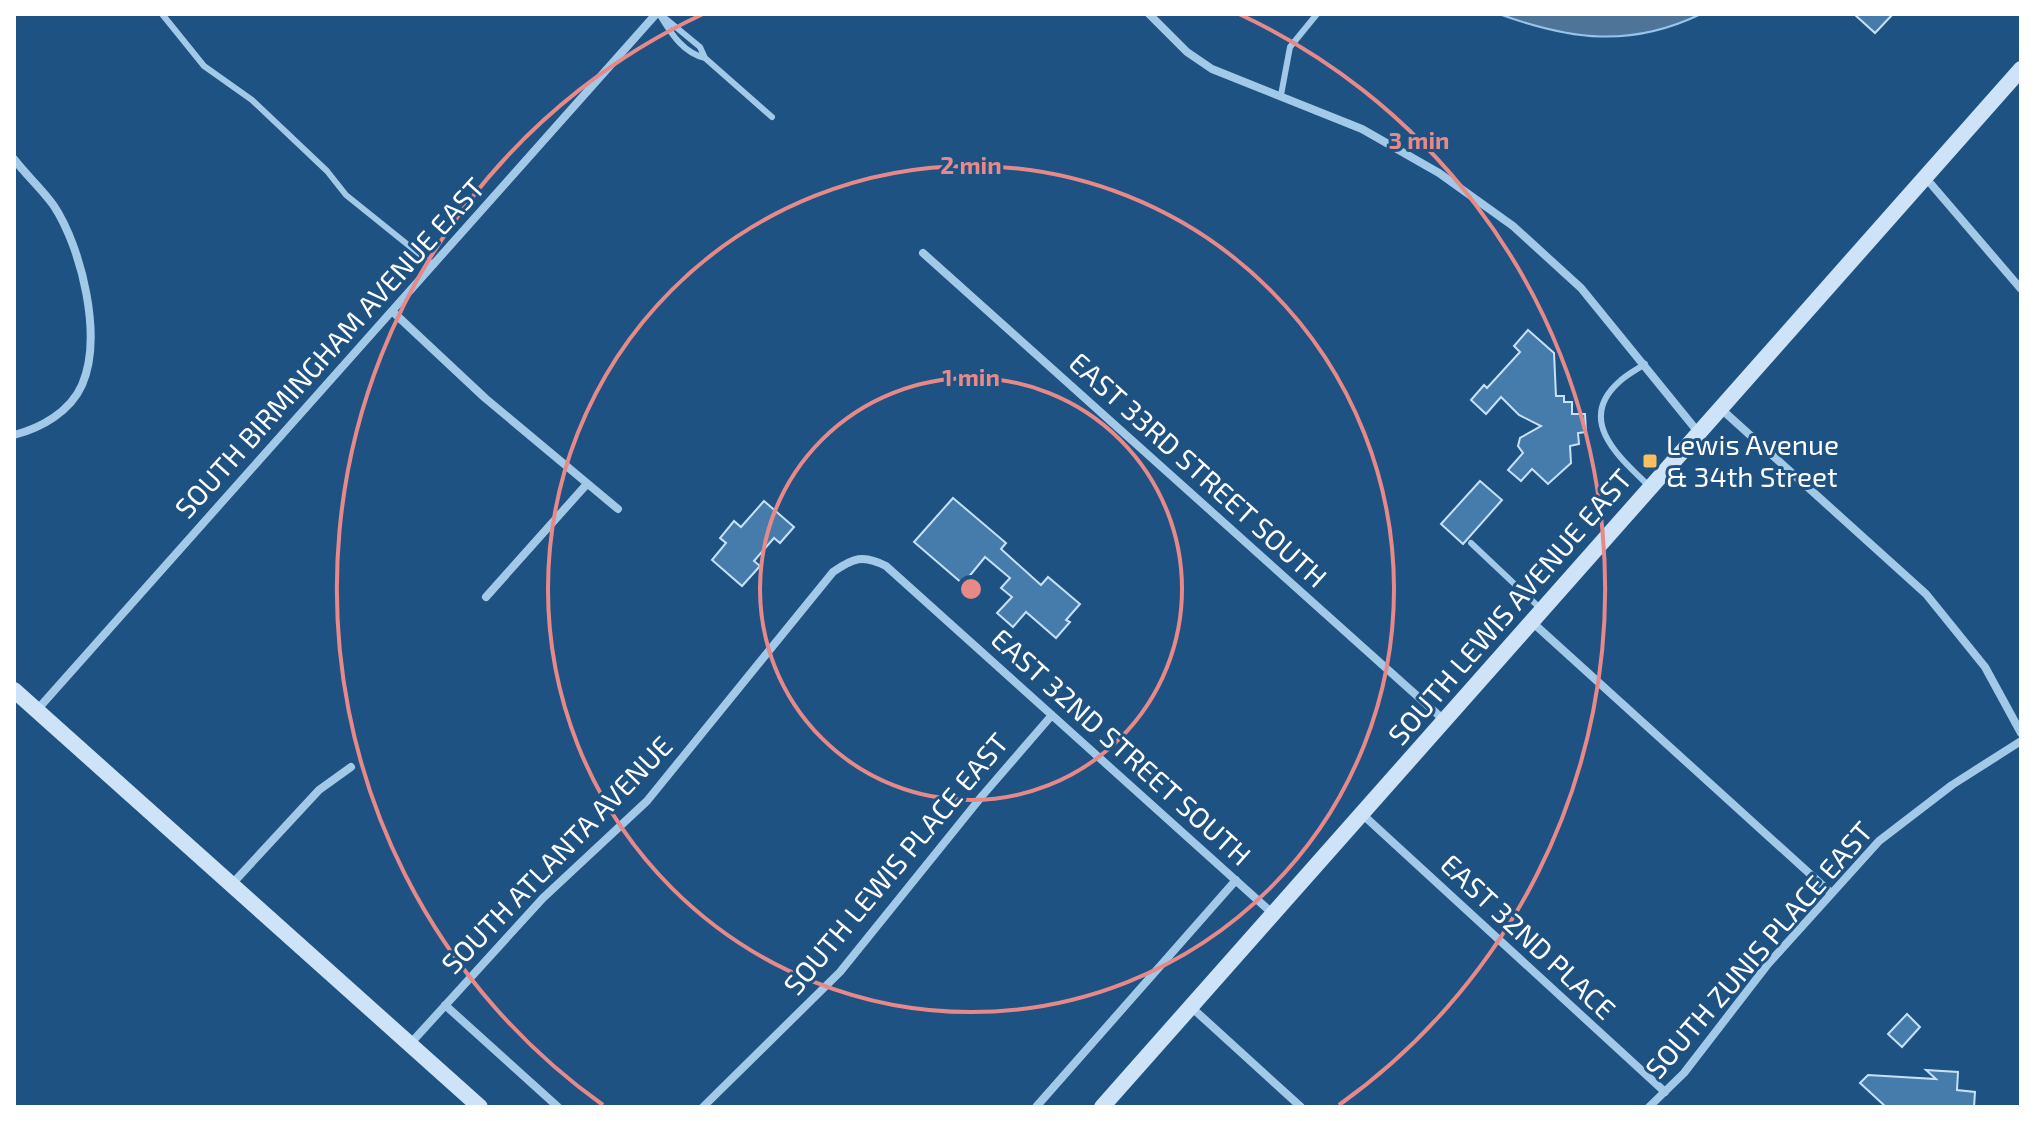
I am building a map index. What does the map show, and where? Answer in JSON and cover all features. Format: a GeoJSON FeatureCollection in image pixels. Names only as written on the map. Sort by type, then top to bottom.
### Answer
{"type":"FeatureCollection","features":[{"type":"Feature","properties":{"kind":"main road","name":"SOUTH LEWIS AVENUE EAST"},"geometry":{"type":"LineString","coordinates":[[1102,1107],[2021,69]]}},
{"type":"Feature","properties":{"kind":"main road"},"geometry":{"type":"LineString","coordinates":[[14,690],[480,1107]]}},
{"type":"Feature","properties":{"kind":"street","name":"SOUTH BIRMINGHAM AVENUE EAST"},"geometry":{"type":"LineString","coordinates":[[37,710],[658,14]]}},
{"type":"Feature","properties":{"kind":"street"},"geometry":{"type":"LineString","coordinates":[[1149,14],[1187,52],[1212,69],[1362,129],[1439,173],[1513,226],[1581,288],[1698,432]]}},
{"type":"Feature","properties":{"kind":"street"},"geometry":{"type":"LineString","coordinates":[[14,159],[53,205],[68,233],[85,282],[90,327],[88,366],[82,387],[57,416],[44,425],[14,435]]}},
{"type":"Feature","properties":{"kind":"street"},"geometry":{"type":"LineString","coordinates":[[1925,177],[2021,289]]}},
{"type":"Feature","properties":{"kind":"street","name":"EAST 33RD STREET SOUTH"},"geometry":{"type":"LineString","coordinates":[[923,253],[1444,720]]}},
{"type":"Feature","properties":{"kind":"street"},"geometry":{"type":"LineString","coordinates":[[392,311],[485,398],[618,509]]}},
{"type":"Feature","properties":{"kind":"street"},"geometry":{"type":"LineString","coordinates":[[1720,408],[1926,594],[1985,667],[2021,733]]}},
{"type":"Feature","properties":{"kind":"street"},"geometry":{"type":"LineString","coordinates":[[486,597],[586,485]]}},
{"type":"Feature","properties":{"kind":"street","name":"EAST 32ND STREET SOUTH"},"geometry":{"type":"LineString","coordinates":[[864,559],[886,566],[1272,913]]}},
{"type":"Feature","properties":{"kind":"street","name":"SOUTH ATLANTA AVENUE"},"geometry":{"type":"LineString","coordinates":[[410,1044],[543,898],[647,801],[833,572],[851,560],[864,559]]}},
{"type":"Feature","properties":{"kind":"street"},"geometry":{"type":"LineString","coordinates":[[1536,615],[1831,893]]}},
{"type":"Feature","properties":{"kind":"street","name":"SOUTH LEWIS PLACE EAST"},"geometry":{"type":"LineString","coordinates":[[703,1107],[840,972],[982,796],[1052,715]]}},
{"type":"Feature","properties":{"kind":"street","name":"SOUTH ZUNIS PLACE EAST"},"geometry":{"type":"LineString","coordinates":[[1649,1107],[1684,1073],[1768,964],[1879,841],[1952,785],[2021,741]]}},
{"type":"Feature","properties":{"kind":"street"},"geometry":{"type":"LineString","coordinates":[[232,884],[319,790],[351,767]]}},
{"type":"Feature","properties":{"kind":"street","name":"EAST 32ND PLACE"},"geometry":{"type":"LineString","coordinates":[[1362,814],[1665,1092]]}},
{"type":"Feature","properties":{"kind":"street"},"geometry":{"type":"LineString","coordinates":[[1036,1107],[1236,880]]}},
{"type":"Feature","properties":{"kind":"street"},"geometry":{"type":"LineString","coordinates":[[445,1005],[558,1107]]}},
{"type":"Feature","properties":{"kind":"street"},"geometry":{"type":"LineString","coordinates":[[1190,1006],[1301,1107]]}},
{"type":"Feature","properties":{"kind":"lane"},"geometry":{"type":"LineString","coordinates":[[162,14],[204,66],[252,100],[327,171],[346,195],[433,265]]}},
{"type":"Feature","properties":{"kind":"lane"},"geometry":{"type":"LineString","coordinates":[[658,14],[673,37],[694,56],[705,58],[772,117]]}},
{"type":"Feature","properties":{"kind":"lane"},"geometry":{"type":"LineString","coordinates":[[1281,95],[1290,47],[1317,14]]}},
{"type":"Feature","properties":{"kind":"lane"},"geometry":{"type":"LineString","coordinates":[[1645,364],[1609,393],[1602,408],[1602,429],[1609,444],[1650,487]]}},
{"type":"Feature","properties":{"kind":"lane"},"geometry":{"type":"LineString","coordinates":[[1471,543],[1536,615]]}},
{"type":"Feature","properties":{"kind":"water"},"geometry":{"type":"Polygon","coordinates":[[[1499,14],[1701,14],[1650,32],[1600,36],[1551,30],[1499,14]]]}},
{"type":"Feature","properties":{"kind":"building"},"geometry":{"type":"Polygon","coordinates":[[[1854,14],[1893,14],[1875,33],[1854,14]]]}},
{"type":"Feature","properties":{"kind":"building"},"geometry":{"type":"Polygon","coordinates":[[[1528,330],[1554,353],[1556,396],[1564,396],[1564,402],[1572,402],[1572,414],[1585,414],[1586,432],[1578,433],[1579,444],[1570,446],[1571,463],[1548,484],[1532,469],[1521,481],[1508,470],[1523,453],[1518,446],[1520,438],[1541,426],[1519,415],[1501,397],[1486,414],[1471,400],[1484,385],[1487,388],[1520,352],[1514,346],[1528,330]]]}},
{"type":"Feature","properties":{"kind":"building"},"geometry":{"type":"Polygon","coordinates":[[[1480,481],[1502,500],[1463,544],[1441,524],[1480,481]]]}},
{"type":"Feature","properties":{"kind":"building"},"geometry":{"type":"Polygon","coordinates":[[[953,498],[1006,543],[1001,549],[1041,585],[1048,577],[1080,604],[1056,638],[1026,612],[1013,627],[997,613],[1012,597],[1001,588],[1010,578],[985,557],[963,584],[914,542],[953,498]]]}},
{"type":"Feature","properties":{"kind":"building"},"geometry":{"type":"Polygon","coordinates":[[[764,501],[794,527],[780,543],[774,538],[754,561],[760,566],[742,586],[712,560],[726,543],[720,538],[734,521],[741,527],[764,501]]]}},
{"type":"Feature","properties":{"kind":"building"},"geometry":{"type":"Polygon","coordinates":[[[1907,1014],[1920,1027],[1902,1047],[1888,1034],[1907,1014]]]}},
{"type":"Feature","properties":{"kind":"building"},"geometry":{"type":"Polygon","coordinates":[[[1926,1070],[1958,1072],[1957,1090],[1975,1092],[1974,1107],[1886,1107],[1860,1083],[1868,1075],[1936,1079],[1926,1070]]]}},
{"type":"Feature","properties":{"kind":"place","name":"Lewis Avenue & 34th Street"},"geometry":{"type":"Point","coordinates":[1650,461]}}]}
